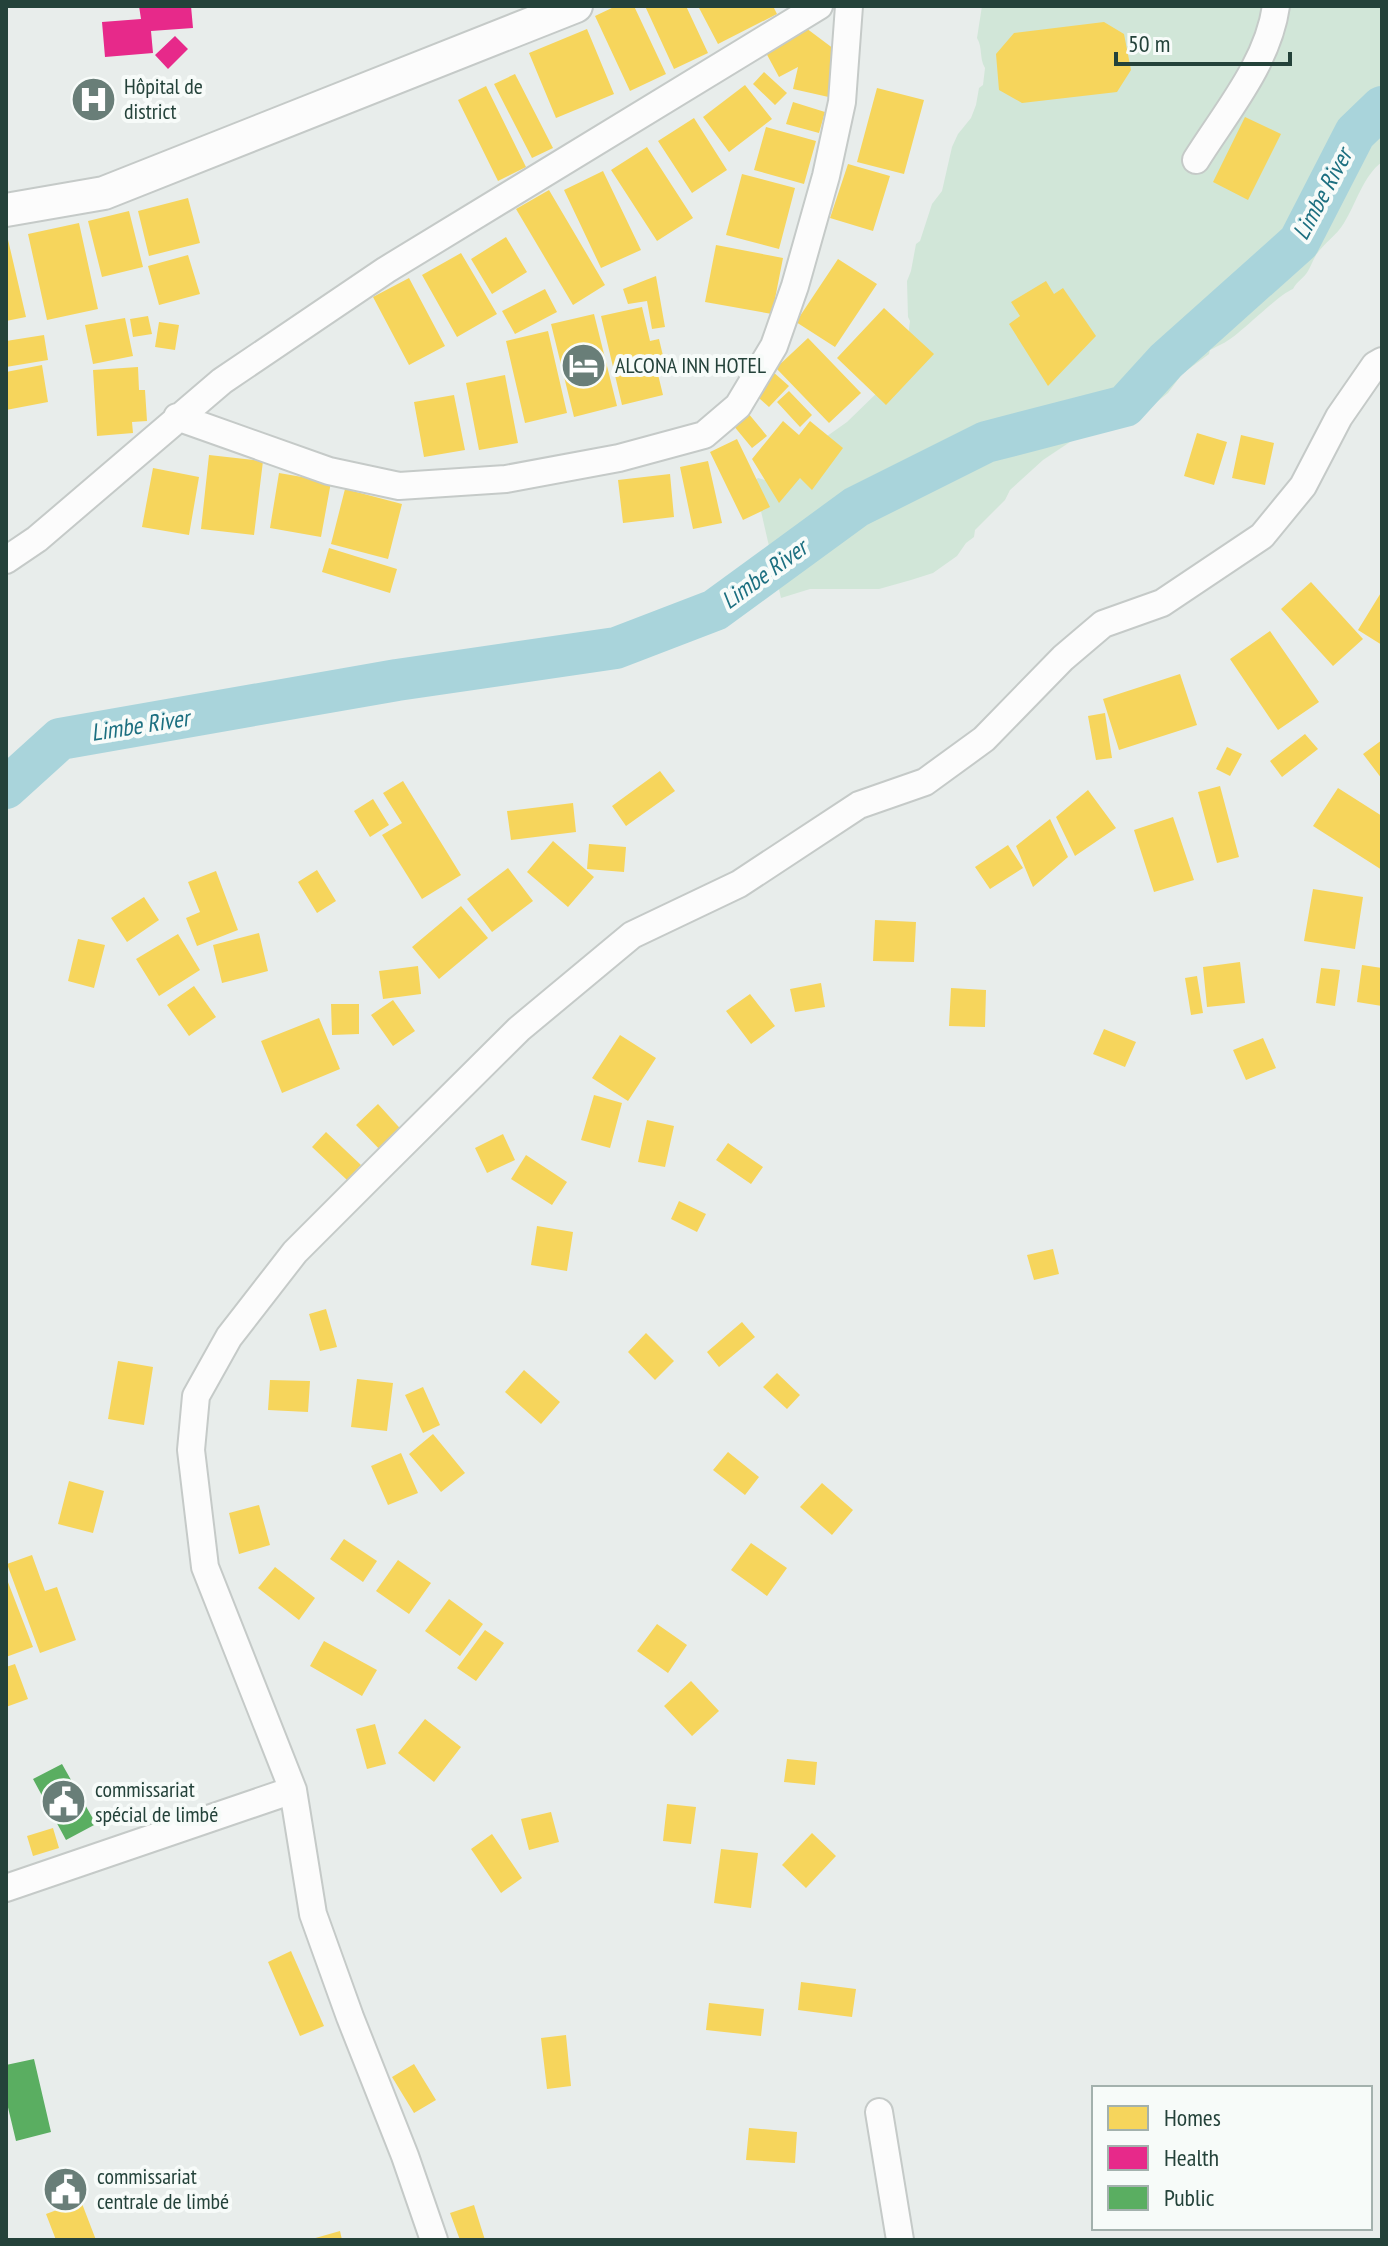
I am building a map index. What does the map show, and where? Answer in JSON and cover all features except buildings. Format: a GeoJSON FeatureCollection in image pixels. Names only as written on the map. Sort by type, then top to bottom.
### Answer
{"type":"FeatureCollection","features":[{"type":"Feature","properties":{"kind":"street"},"geometry":{"type":"LineString","coordinates":[[6,210],[104,193],[576,6]]}},
{"type":"Feature","properties":{"kind":"street"},"geometry":{"type":"LineString","coordinates":[[6,560],[37,539],[222,381],[386,270],[819,6]]}},
{"type":"Feature","properties":{"kind":"street"},"geometry":{"type":"LineString","coordinates":[[177,417],[329,471],[399,486],[506,479],[619,458],[704,435],[738,406],[774,346],[795,286],[842,102],[849,6]]}},
{"type":"Feature","properties":{"kind":"street"},"geometry":{"type":"LineString","coordinates":[[1196,160],[1257,64],[1273,27],[1276,6]]}},
{"type":"Feature","properties":{"kind":"street"},"geometry":{"type":"LineString","coordinates":[[434,2240],[313,1914],[293,1790],[205,1567],[191,1450],[196,1396],[238,1325],[295,1252],[519,1029],[632,935],[739,884],[859,805],[925,782],[984,739],[1063,658],[1103,624],[1162,603],[1262,536],[1303,486],[1339,417],[1375,365],[1382,361]]}},
{"type":"Feature","properties":{"kind":"street"},"geometry":{"type":"LineString","coordinates":[[6,1888],[293,1790]]}},
{"type":"Feature","properties":{"kind":"street"},"geometry":{"type":"LineString","coordinates":[[879,2112],[900,2240]]}},
{"type":"Feature","properties":{"kind":"green space"},"geometry":{"type":"Polygon","coordinates":[[[982,6],[1382,6],[1382,162],[1365,182],[1341,227],[1319,251],[1293,289],[1231,338],[1210,350],[1153,405],[1120,410],[1043,460],[1010,490],[957,556],[933,573],[879,589],[810,589],[781,598],[754,481],[758,478],[765,480],[847,422],[883,387],[906,352],[910,321],[907,281],[916,244],[920,241],[932,204],[942,191],[952,147],[971,118],[979,88],[983,85],[985,68],[977,38],[982,6]]]}},
{"type":"Feature","properties":{"kind":"waterway","name":"Limbe River"},"geometry":{"type":"LineString","coordinates":[[6,788],[60,739],[397,680],[616,648],[715,610],[856,507],[986,442],[1125,406],[1166,361],[1299,242],[1355,133],[1382,107]]}},
{"type":"Feature","properties":{"kind":"place","name":"Hôpital de district"},"geometry":{"type":"Point","coordinates":[93,99]}},
{"type":"Feature","properties":{"kind":"place","name":"ALCONA INN HOTEL"},"geometry":{"type":"Point","coordinates":[584,365]}},
{"type":"Feature","properties":{"kind":"place","name":"commissariat spécial de limbé"},"geometry":{"type":"Point","coordinates":[64,1802]}},
{"type":"Feature","properties":{"kind":"place","name":"commissariat centrale de limbé"},"geometry":{"type":"Point","coordinates":[66,2189]}}]}
